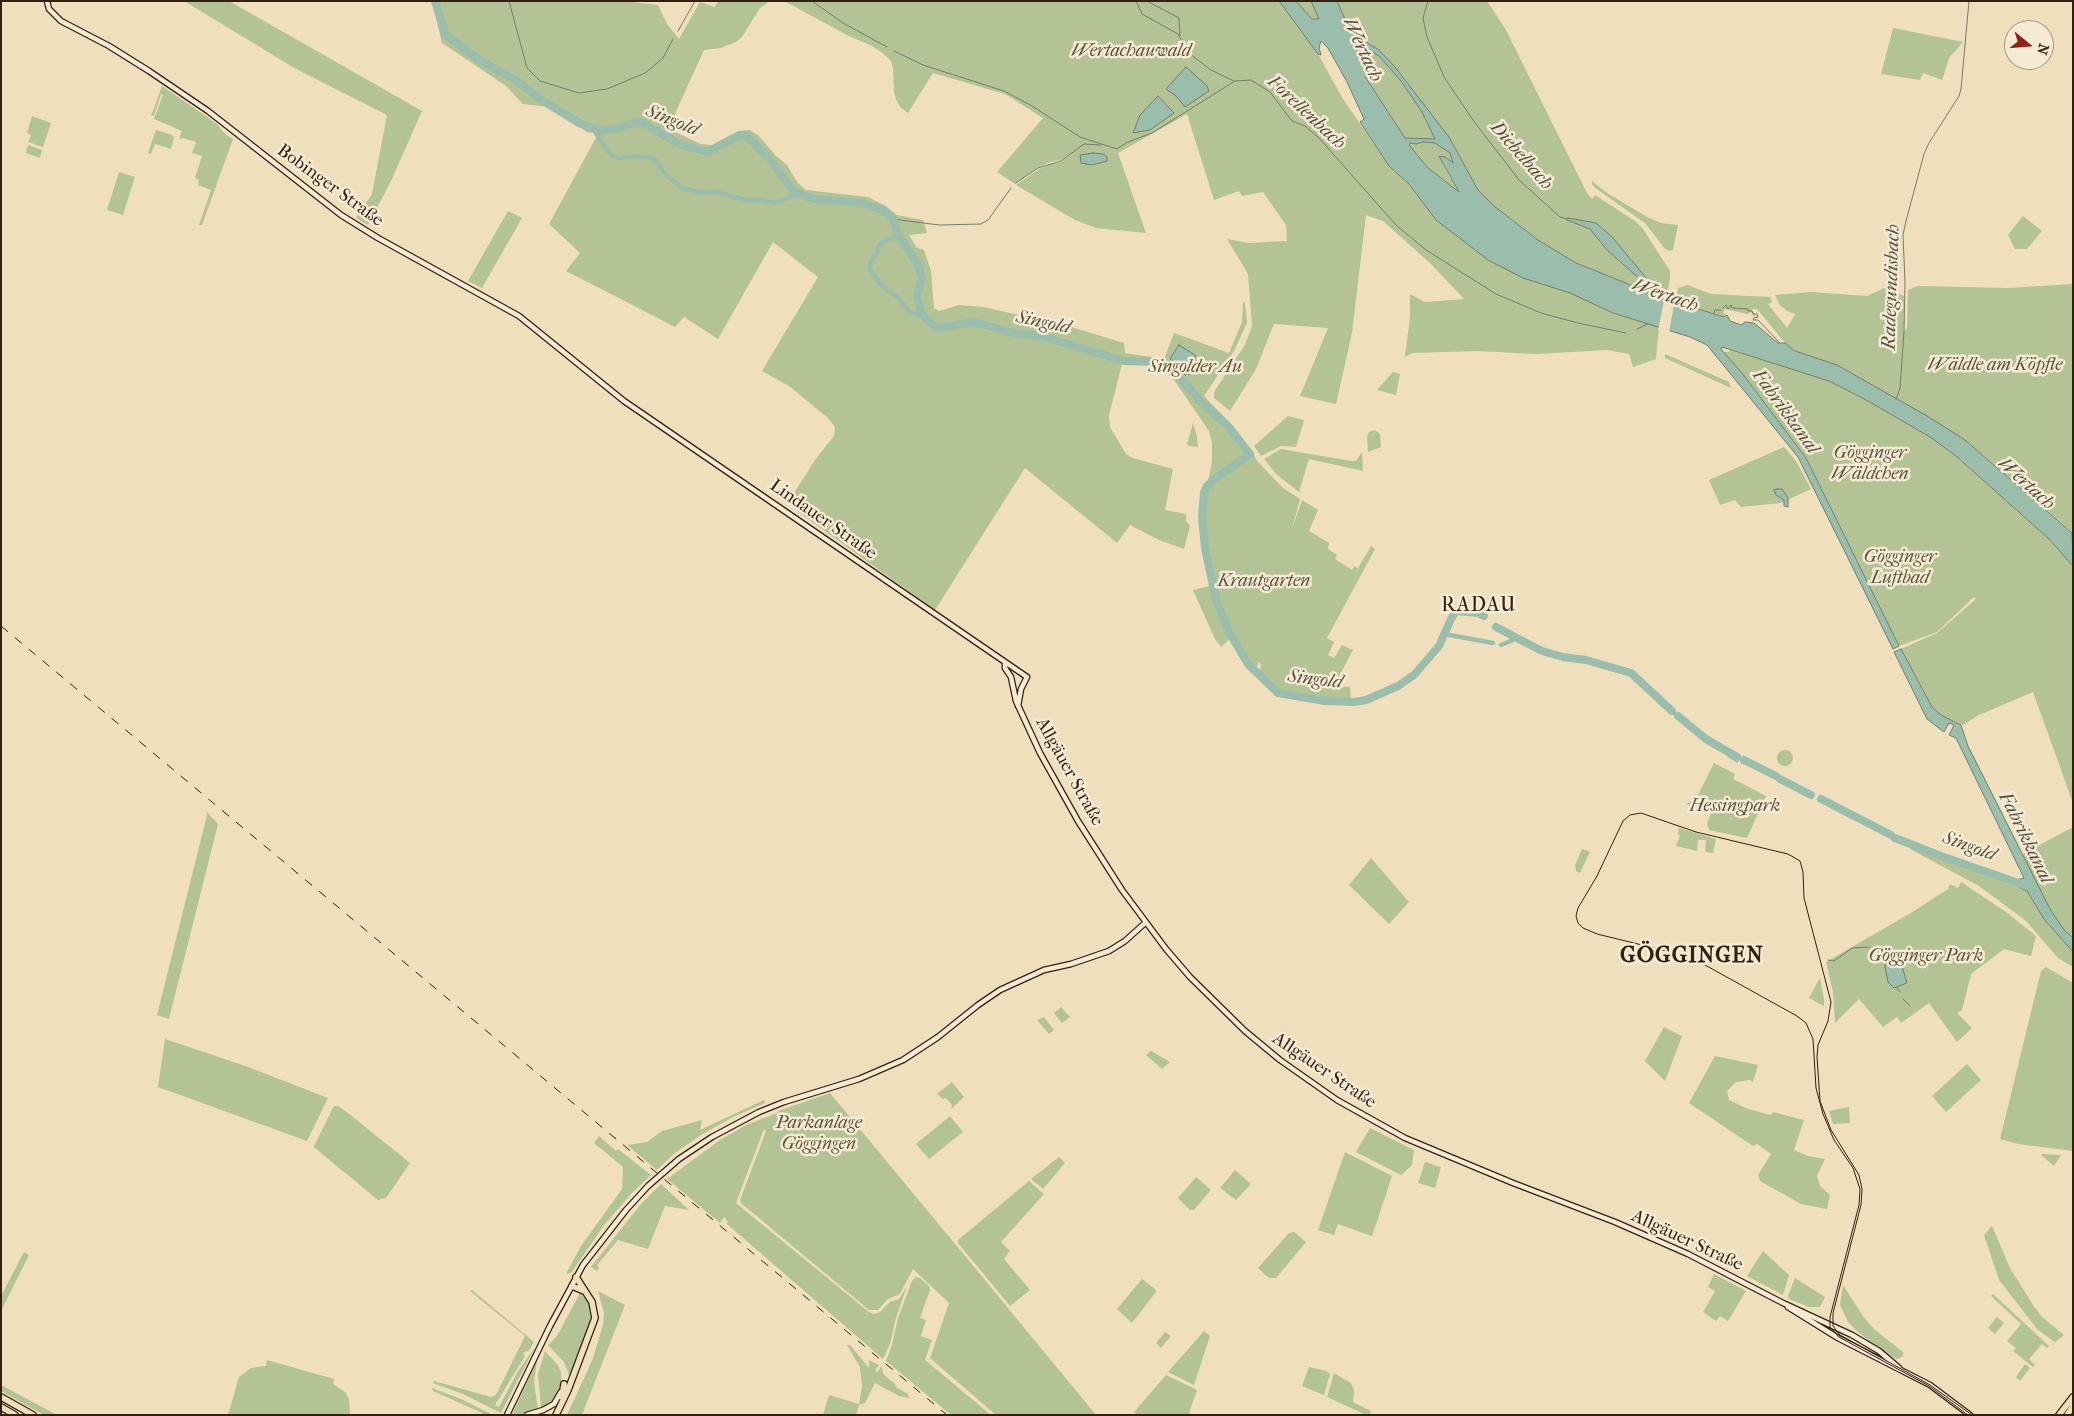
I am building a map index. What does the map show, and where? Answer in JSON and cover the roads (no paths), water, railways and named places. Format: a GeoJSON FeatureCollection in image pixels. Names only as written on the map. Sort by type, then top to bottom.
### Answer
{"type":"FeatureCollection","features":[{"type":"Feature","properties":{"kind":"highway"},"geometry":{"type":"LineString","coordinates":[[557,1413],[568,1390],[595,1318],[594,1309],[576,1277]]}},
{"type":"Feature","properties":{"kind":"highway"},"geometry":{"type":"LineString","coordinates":[[572,1286],[586,1292]]}},
{"type":"Feature","properties":{"kind":"highway"},"geometry":{"type":"LineString","coordinates":[[557,1413],[564,1384]]}},
{"type":"Feature","properties":{"kind":"highway"},"geometry":{"type":"LineString","coordinates":[[2059,1415],[2073,1397]]}},
{"type":"Feature","properties":{"kind":"highway"},"geometry":{"type":"LineString","coordinates":[[1,1398],[33,1415]]}},
{"type":"Feature","properties":{"kind":"highway"},"geometry":{"type":"LineString","coordinates":[[2067,1415],[2073,1406]]}},
{"type":"Feature","properties":{"kind":"highway"},"geometry":{"type":"LineString","coordinates":[[1,1407],[15,1415]]}},
{"type":"Feature","properties":{"kind":"main road","name":"Bobinger Straße"},"geometry":{"type":"LineString","coordinates":[[47,1],[50,10],[61,21],[110,47],[214,115],[342,215],[378,238],[519,316],[603,386]]}},
{"type":"Feature","properties":{"kind":"main road","name":"Lindauer Straße"},"geometry":{"type":"LineString","coordinates":[[603,386],[1027,677]]}},
{"type":"Feature","properties":{"kind":"main road"},"geometry":{"type":"LineString","coordinates":[[1006,663],[1005,668],[1011,677],[1018,706]]}},
{"type":"Feature","properties":{"kind":"main road","name":"Allgäuer Straße"},"geometry":{"type":"LineString","coordinates":[[1027,677],[1021,689],[1018,706],[1040,753],[1074,814],[1120,887],[1145,923],[1186,973],[1245,1031],[1291,1069],[1361,1114],[1423,1146],[1666,1244],[1869,1344],[1899,1368]]}},
{"type":"Feature","properties":{"kind":"main road"},"geometry":{"type":"LineString","coordinates":[[507,1415],[576,1277],[605,1235],[640,1195],[680,1160],[712,1137],[773,1106],[859,1079],[903,1060],[938,1037],[1000,990],[1044,970],[1071,964],[1109,951],[1125,941],[1145,923]]}},
{"type":"Feature","properties":{"kind":"main road","name":"Allgäuer Straße"},"geometry":{"type":"LineString","coordinates":[[1783,1303],[1821,1328],[1874,1358],[1899,1368]]}},
{"type":"Feature","properties":{"kind":"main road"},"geometry":{"type":"LineString","coordinates":[[1899,1368],[1945,1395],[1970,1415]]}},
{"type":"Feature","properties":{"kind":"main road"},"geometry":{"type":"LineString","coordinates":[[526,1415],[543,1410],[554,1404],[564,1384]]}},
{"type":"Feature","properties":{"kind":"water","name":"Wertach"},"geometry":{"type":"Polygon","coordinates":[[[1279,1],[1296,1],[1312,19],[1319,19],[1311,1],[1337,1],[1351,33],[1379,50],[1395,67],[1449,137],[1478,190],[1494,206],[1538,240],[1576,263],[1663,298],[1724,317],[1727,315],[1730,321],[1741,325],[1745,322],[1754,323],[1778,343],[1785,343],[1795,351],[1837,365],[1927,416],[1965,440],[2072,533],[2073,566],[2048,538],[1956,456],[1930,437],[1829,381],[1722,347],[1721,349],[1742,373],[1806,458],[1899,646],[1893,649],[1798,457],[1707,345],[1690,337],[1613,313],[1570,293],[1523,278],[1488,260],[1436,220],[1409,184],[1389,166],[1360,122],[1364,119],[1347,82],[1328,48],[1321,41],[1319,48],[1321,55],[1318,54],[1279,1]],[[1364,47],[1366,78],[1405,138],[1435,139],[1422,112],[1401,81],[1379,56],[1364,47]],[[1410,143],[1409,145],[1428,168],[1459,192],[1439,156],[1445,157],[1453,163],[1450,153],[1435,143],[1410,143]]]}},
{"type":"Feature","properties":{"kind":"water"},"geometry":{"type":"Polygon","coordinates":[[[1186,67],[1207,86],[1209,91],[1185,107],[1176,96],[1166,89],[1186,67]]]}},
{"type":"Feature","properties":{"kind":"water"},"geometry":{"type":"Polygon","coordinates":[[[1158,96],[1174,113],[1150,130],[1133,133],[1140,115],[1158,96]]]}},
{"type":"Feature","properties":{"kind":"water"},"geometry":{"type":"Polygon","coordinates":[[[1103,154],[1107,157],[1107,161],[1092,165],[1081,163],[1080,155],[1103,154]]]}},
{"type":"Feature","properties":{"kind":"water"},"geometry":{"type":"Polygon","coordinates":[[[1568,218],[1596,223],[1612,237],[1649,283],[1643,282],[1607,250],[1590,229],[1567,220],[1568,218]]]}},
{"type":"Feature","properties":{"kind":"water"},"geometry":{"type":"Polygon","coordinates":[[[1179,345],[1195,355],[1195,361],[1190,374],[1185,375],[1170,363],[1171,357],[1179,345]]]}},
{"type":"Feature","properties":{"kind":"water"},"geometry":{"type":"Polygon","coordinates":[[[1782,489],[1788,498],[1788,507],[1784,506],[1784,500],[1776,495],[1774,490],[1782,489]]]}},
{"type":"Feature","properties":{"kind":"water"},"geometry":{"type":"Polygon","coordinates":[[[1901,649],[1932,707],[1941,715],[1961,725],[1968,746],[2050,909],[2064,930],[2073,938],[2073,952],[2044,919],[2027,891],[2019,887],[2017,880],[2024,878],[1956,738],[1949,735],[1954,725],[1949,723],[1944,732],[1927,719],[1894,652],[1901,649]]]}},
{"type":"Feature","properties":{"kind":"water"},"geometry":{"type":"Polygon","coordinates":[[[1899,956],[1907,983],[1894,988],[1888,982],[1885,967],[1886,958],[1899,956]]]}},
{"type":"Feature","properties":{"kind":"waterway","name":"Singold"},"geometry":{"type":"LineString","coordinates":[[435,1],[445,34],[479,60],[516,80],[537,97],[579,123],[601,131],[620,128],[636,122],[643,123],[681,145],[708,152],[740,135],[745,135],[769,158],[794,192],[814,199],[863,203],[888,214],[893,219],[898,234],[918,265],[922,278],[917,296],[920,310],[925,318],[935,327],[974,322],[1012,333],[1040,336],[1124,361],[1156,362],[1180,378],[1202,403],[1227,425],[1250,454],[1216,478],[1207,486],[1204,492],[1202,518],[1205,548],[1216,600],[1229,632],[1248,664],[1278,693],[1325,701],[1354,702],[1366,700],[1398,686],[1414,675],[1439,646],[1456,611],[1478,613],[1484,616]]}},
{"type":"Feature","properties":{"kind":"waterway"},"geometry":{"type":"LineString","coordinates":[[509,1],[527,68],[540,81],[579,93],[607,89],[645,73],[663,58],[673,39]]}},
{"type":"Feature","properties":{"kind":"waterway","name":"Forellenbach"},"geometry":{"type":"LineString","coordinates":[[678,31],[695,1]]}},
{"type":"Feature","properties":{"kind":"waterway","name":"Forellenbach"},"geometry":{"type":"LineString","coordinates":[[812,1],[843,23],[887,47]]}},
{"type":"Feature","properties":{"kind":"waterway"},"geometry":{"type":"LineString","coordinates":[[1136,1],[1142,14],[1178,34],[1183,43]]}},
{"type":"Feature","properties":{"kind":"waterway"},"geometry":{"type":"LineString","coordinates":[[1147,1],[1179,18],[1180,36]]}},
{"type":"Feature","properties":{"kind":"waterway","name":"Diebelbach"},"geometry":{"type":"LineString","coordinates":[[1428,1],[1423,18],[1427,37],[1444,77],[1473,120],[1519,180],[1560,217],[1567,219]]}},
{"type":"Feature","properties":{"kind":"waterway","name":"Radegundisbach"},"geometry":{"type":"LineString","coordinates":[[1896,399],[1900,388],[1904,332],[1905,282],[1903,235],[1924,154],[1959,96],[1961,89],[1969,1]]}},
{"type":"Feature","properties":{"kind":"waterway","name":"Forellenbach"},"geometry":{"type":"LineString","coordinates":[[894,51],[923,65],[1004,91],[1032,106],[1080,137],[1117,149],[1128,142],[1152,133],[1235,81],[1251,80],[1270,92],[1292,121],[1305,126],[1319,138],[1396,225],[1426,250],[1496,294],[1541,313],[1626,333]]}},
{"type":"Feature","properties":{"kind":"waterway"},"geometry":{"type":"LineString","coordinates":[[1190,54],[1211,70],[1234,81]]}},
{"type":"Feature","properties":{"kind":"waterway"},"geometry":{"type":"LineString","coordinates":[[593,129],[611,155],[619,158],[636,156],[654,158],[664,173],[682,188],[703,193],[718,192],[744,200],[762,200],[774,203],[799,194]]}},
{"type":"Feature","properties":{"kind":"waterway"},"geometry":{"type":"LineString","coordinates":[[1016,183],[1038,168],[1061,161],[1084,144],[1101,145]]}},
{"type":"Feature","properties":{"kind":"waterway"},"geometry":{"type":"LineString","coordinates":[[893,219],[939,225],[981,224],[988,220],[1011,188]]}},
{"type":"Feature","properties":{"kind":"waterway"},"geometry":{"type":"LineString","coordinates":[[898,234],[879,245],[876,255],[870,262],[870,270],[883,287],[899,298],[909,312],[925,318]]}},
{"type":"Feature","properties":{"kind":"waterway","name":"Diebelbach"},"geometry":{"type":"LineString","coordinates":[[1649,284],[1659,293],[1660,297]]}},
{"type":"Feature","properties":{"kind":"waterway"},"geometry":{"type":"LineString","coordinates":[[1723,308],[1726,305],[1728,309],[1731,305],[1732,308],[1748,309],[1753,314],[1757,314],[1758,317],[1753,320],[1758,320],[1779,342]]}},
{"type":"Feature","properties":{"kind":"waterway"},"geometry":{"type":"LineString","coordinates":[[1714,313],[1715,310],[1721,310]]}},
{"type":"Feature","properties":{"kind":"waterway","name":"Forellenbach"},"geometry":{"type":"LineString","coordinates":[[1637,329],[1648,324]]}},
{"type":"Feature","properties":{"kind":"waterway","name":"Singold"},"geometry":{"type":"LineString","coordinates":[[1496,627],[1542,651],[1563,657],[1586,660],[1631,673],[1672,711]]}},
{"type":"Feature","properties":{"kind":"waterway"},"geometry":{"type":"LineString","coordinates":[[1444,634],[1493,643]]}},
{"type":"Feature","properties":{"kind":"waterway"},"geometry":{"type":"LineString","coordinates":[[1501,645],[1518,638]]}},
{"type":"Feature","properties":{"kind":"waterway","name":"Singold"},"geometry":{"type":"LineString","coordinates":[[1678,716],[1706,739],[1737,757]]}},
{"type":"Feature","properties":{"kind":"waterway","name":"Singold"},"geometry":{"type":"LineString","coordinates":[[1729,753],[1729,755],[1737,760]]}},
{"type":"Feature","properties":{"kind":"waterway","name":"Singold"},"geometry":{"type":"LineString","coordinates":[[1744,760],[1776,776]]}},
{"type":"Feature","properties":{"kind":"waterway","name":"Singold"},"geometry":{"type":"LineString","coordinates":[[1780,779],[1811,795]]}},
{"type":"Feature","properties":{"kind":"waterway","name":"Singold"},"geometry":{"type":"LineString","coordinates":[[1821,799],[1891,835]]}},
{"type":"Feature","properties":{"kind":"waterway","name":"Singold"},"geometry":{"type":"LineString","coordinates":[[1895,838],[2027,886]]}},
{"type":"Feature","properties":{"kind":"waterway"},"geometry":{"type":"LineString","coordinates":[[1828,960],[1834,961],[1852,948],[1869,947]]}},
{"type":"Feature","properties":{"kind":"waterway"},"geometry":{"type":"LineString","coordinates":[[1875,949],[1883,953],[1886,958]]}},
{"type":"Feature","properties":{"kind":"waterway"},"geometry":{"type":"LineString","coordinates":[[1897,988],[1900,992]]}},
{"type":"Feature","properties":{"kind":"waterway"},"geometry":{"type":"LineString","coordinates":[[1903,999],[1910,1006]]}},
{"type":"Feature","properties":{"kind":"tram line"},"geometry":{"type":"LineString","coordinates":[[1968,1415],[1929,1386],[1839,1337],[1830,1327],[1830,1317],[1859,1205],[1860,1189],[1853,1168],[1834,1140],[1823,1114],[1816,1088],[1813,1039],[1806,1023],[1797,1016],[1696,960],[1597,934],[1583,928],[1578,923],[1576,916],[1578,908],[1597,876],[1623,821],[1630,815],[1641,813],[1696,832],[1788,854],[1800,861],[1803,872],[1804,898],[1831,1002],[1828,1021],[1818,1045],[1820,1101],[1831,1130],[1859,1175],[1862,1189],[1861,1205],[1833,1313],[1833,1326],[1840,1335],[1930,1385],[1972,1415]]}},
{"type":"Feature","properties":{"kind":"railway"},"geometry":{"type":"LineString","coordinates":[[1,626],[947,1415]]}},
{"type":"Feature","properties":{"kind":"district","name":"RADAU"},"geometry":{"type":"Point","coordinates":[1479,606]}},
{"type":"Feature","properties":{"kind":"district","name":"GÖGGINGEN"},"geometry":{"type":"Point","coordinates":[1692,957]}},
{"type":"Feature","properties":{"kind":"park label","name":"Wertachauwald"},"geometry":{"type":"Point","coordinates":[1131,52]}},
{"type":"Feature","properties":{"kind":"park label","name":"Wäldle am Köpfle"},"geometry":{"type":"Point","coordinates":[1995,366]}},
{"type":"Feature","properties":{"kind":"park label","name":"Singolder Au"},"geometry":{"type":"Point","coordinates":[1195,368]}},
{"type":"Feature","properties":{"kind":"park label","name":"Gögginger Wäldchen"},"geometry":{"type":"Point","coordinates":[1870,464]}},
{"type":"Feature","properties":{"kind":"park label","name":"Gögginger Luftbad"},"geometry":{"type":"Point","coordinates":[1900,568]}},
{"type":"Feature","properties":{"kind":"park label","name":"Krautgarten"},"geometry":{"type":"Point","coordinates":[1264,582]}},
{"type":"Feature","properties":{"kind":"park label","name":"Hessingpark"},"geometry":{"type":"Point","coordinates":[1735,807]}},
{"type":"Feature","properties":{"kind":"park label","name":"Gögginger Park"},"geometry":{"type":"Point","coordinates":[1926,957]}},
{"type":"Feature","properties":{"kind":"park label","name":"Parkanlage Göggingen"},"geometry":{"type":"Point","coordinates":[819,1134]}},
{"type":"Feature","properties":{"kind":"water label","name":"Fabrikkanal"},"geometry":{"type":"Point","coordinates":[1785,412]}},
{"type":"Feature","properties":{"kind":"water label","name":"Fabrikkanal"},"geometry":{"type":"Point","coordinates":[2025,838]}}]}
